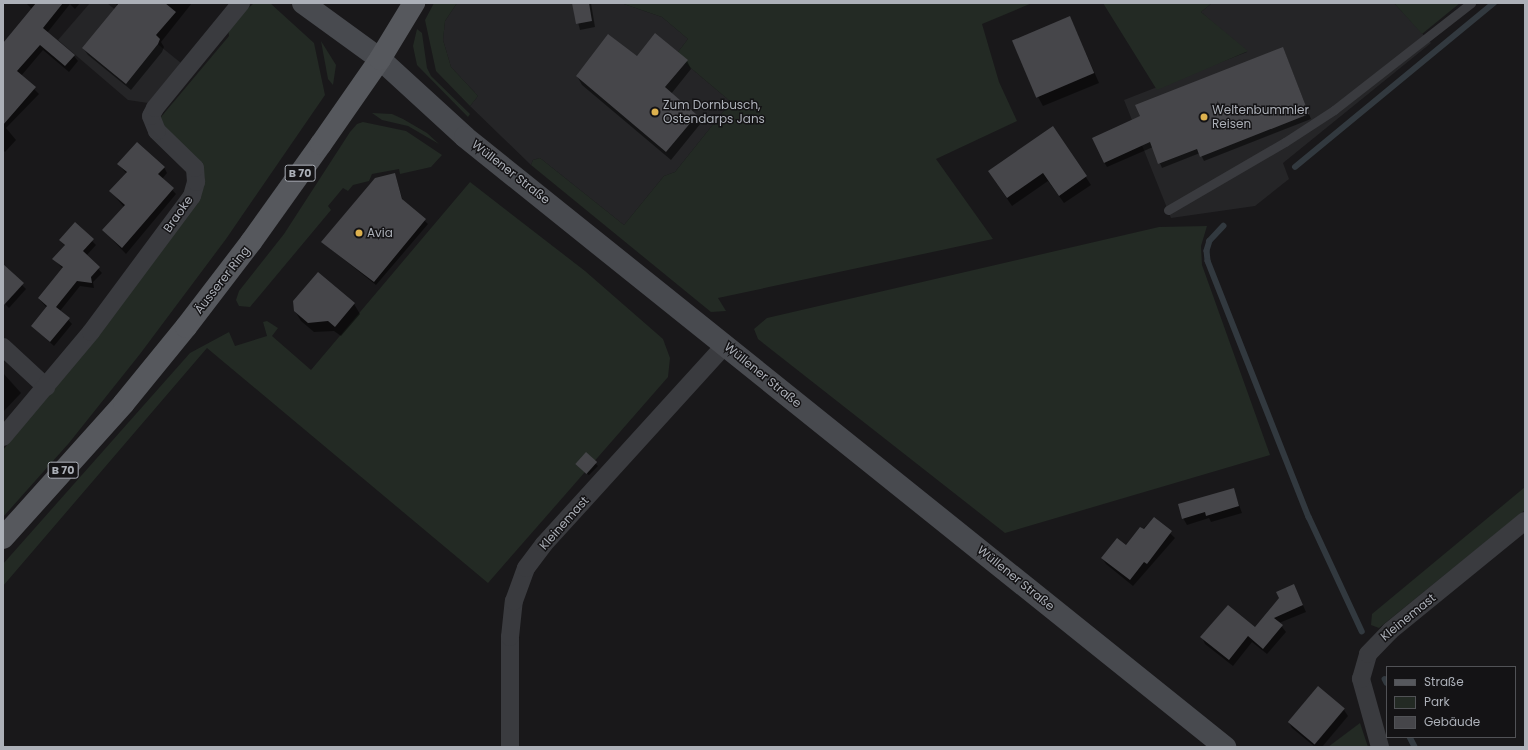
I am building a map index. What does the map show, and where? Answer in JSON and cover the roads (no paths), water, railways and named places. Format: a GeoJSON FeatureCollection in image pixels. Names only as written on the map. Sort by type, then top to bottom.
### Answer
{"type":"FeatureCollection","features":[{"type":"Feature","properties":{"kind":"main road","name":"Wüllener Straße"},"geometry":{"type":"LineString","coordinates":[[303,3],[380,59],[465,137],[1225,747]]}},
{"type":"Feature","properties":{"kind":"main road","name":"Äusserer Ring"},"geometry":{"type":"LineString","coordinates":[[3,538],[124,403],[186,327],[251,242],[380,59],[414,3]]}},
{"type":"Feature","properties":{"kind":"street","name":"Braoke"},"geometry":{"type":"LineString","coordinates":[[3,437],[91,332],[192,196],[196,182],[195,168],[157,131],[151,116],[155,108],[241,3]]}},
{"type":"Feature","properties":{"kind":"street","name":"Kleinemast"},"geometry":{"type":"LineString","coordinates":[[510,747],[510,637],[514,601],[526,568],[544,544],[725,345]]}},
{"type":"Feature","properties":{"kind":"street"},"geometry":{"type":"LineString","coordinates":[[3,347],[46,387]]}},
{"type":"Feature","properties":{"kind":"street","name":"Kleinemast"},"geometry":{"type":"LineString","coordinates":[[1380,747],[1361,679],[1368,654],[1390,631],[1525,521]]}},
{"type":"Feature","properties":{"kind":"lane"},"geometry":{"type":"LineString","coordinates":[[1168,210],[1285,142],[1334,110],[1471,3]]}},
{"type":"Feature","properties":{"kind":"waterway"},"geometry":{"type":"LineString","coordinates":[[1295,167],[1494,3]]}},
{"type":"Feature","properties":{"kind":"waterway"},"geometry":{"type":"LineString","coordinates":[[1224,226],[1210,241],[1207,251],[1208,261],[1309,517],[1362,631]]}},
{"type":"Feature","properties":{"kind":"waterway"},"geometry":{"type":"LineString","coordinates":[[1410,738],[1415,747]]}},
{"type":"Feature","properties":{"kind":"place","name":"Zum Dornbusch, Ostendarps Jans"},"geometry":{"type":"Point","coordinates":[655,112]}},
{"type":"Feature","properties":{"kind":"place","name":"Weltenbummler Reisen"},"geometry":{"type":"Point","coordinates":[1204,117]}},
{"type":"Feature","properties":{"kind":"place","name":"Avia"},"geometry":{"type":"Point","coordinates":[359,233]}}]}
